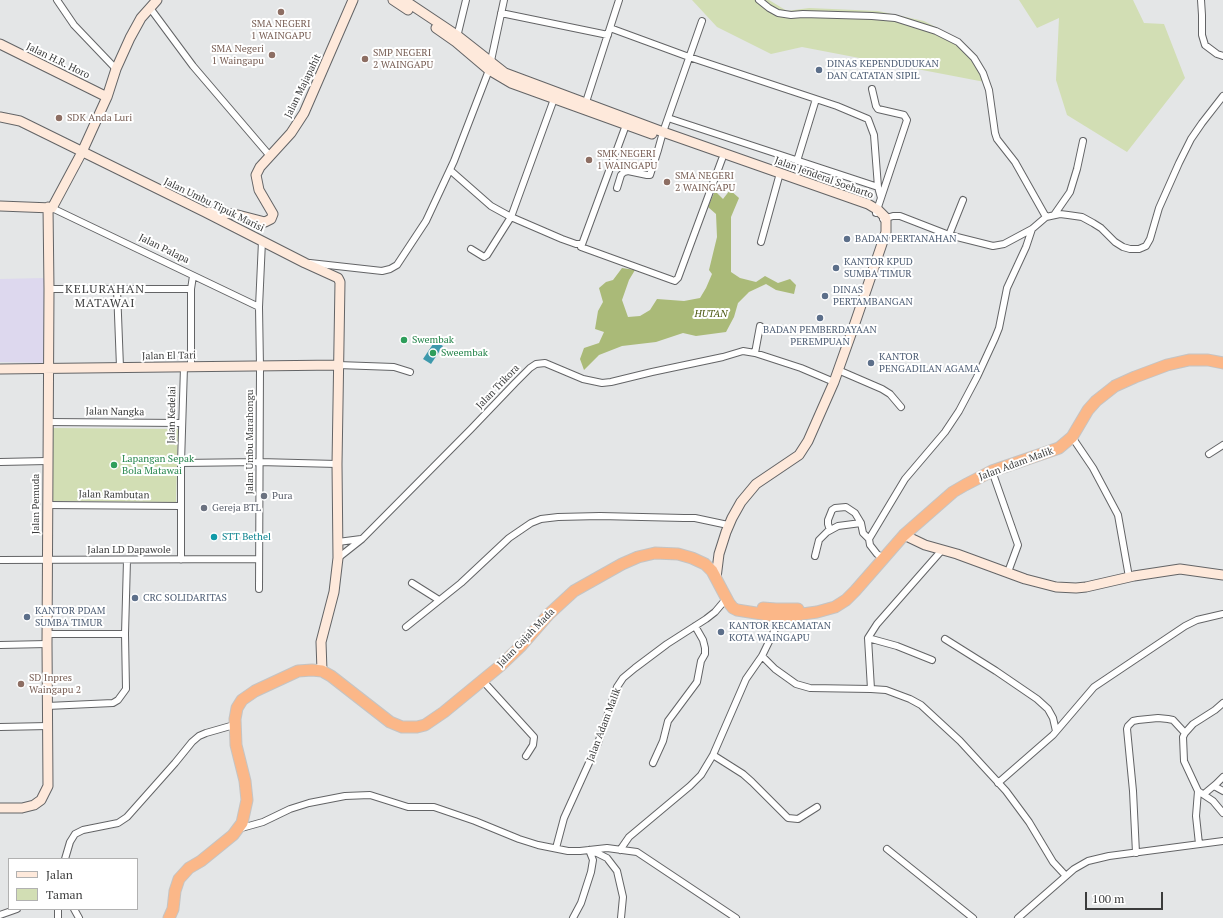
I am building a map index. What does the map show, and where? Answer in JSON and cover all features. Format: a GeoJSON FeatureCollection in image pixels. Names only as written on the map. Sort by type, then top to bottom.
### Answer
{"type":"FeatureCollection","features":[{"type":"Feature","properties":{"kind":"highway","name":"Jalan Adam Malik"},"geometry":{"type":"LineString","coordinates":[[727,601],[737,610],[781,618],[817,612],[835,607],[846,600],[855,591],[904,535],[953,492],[992,471],[1059,448],[1072,437],[1088,410],[1096,401],[1115,386],[1160,368],[1189,360],[1208,360],[1223,364]]}},
{"type":"Feature","properties":{"kind":"highway","name":"Jalan Gajah Mada"},"geometry":{"type":"LineString","coordinates":[[322,671],[331,676],[390,722],[402,727],[417,727],[433,720],[482,681],[512,655],[549,614],[566,598],[586,584],[638,557],[662,552],[692,558],[704,564],[712,571],[727,601]]}},
{"type":"Feature","properties":{"kind":"highway","name":"Jalan Adam Malik"},"geometry":{"type":"LineString","coordinates":[[727,601],[776,609],[822,606],[834,602],[845,594],[881,561]]}},
{"type":"Feature","properties":{"kind":"highway"},"geometry":{"type":"LineString","coordinates":[[169,918],[173,909],[175,891],[179,879],[188,868],[211,853],[232,835],[242,823],[247,800],[245,781],[236,745],[234,725],[237,708],[242,700],[250,693],[298,671],[322,671]]}},
{"type":"Feature","properties":{"kind":"street"},"geometry":{"type":"LineString","coordinates":[[57,0],[74,25],[116,69]]}},
{"type":"Feature","properties":{"kind":"street"},"geometry":{"type":"LineString","coordinates":[[50,207],[82,152],[107,97],[116,69],[136,25],[157,0]]}},
{"type":"Feature","properties":{"kind":"street","name":"Jalan Majapahit"},"geometry":{"type":"LineString","coordinates":[[205,212],[234,214],[257,221],[269,221],[272,214],[259,190],[256,178],[258,169],[291,133],[304,114],[353,0]]}},
{"type":"Feature","properties":{"kind":"street","name":"Jalan Jenderal Soeharto"},"geometry":{"type":"LineString","coordinates":[[393,0],[457,39]]}},
{"type":"Feature","properties":{"kind":"street","name":"Jalan Jenderal Soeharto"},"geometry":{"type":"LineString","coordinates":[[404,0],[457,39],[512,83],[554,99],[585,107],[779,176]]}},
{"type":"Feature","properties":{"kind":"street"},"geometry":{"type":"LineString","coordinates":[[457,39],[466,0]]}},
{"type":"Feature","properties":{"kind":"street"},"geometry":{"type":"LineString","coordinates":[[305,263],[382,271],[397,265],[426,221],[450,170],[490,66],[504,0]]}},
{"type":"Feature","properties":{"kind":"street"},"geometry":{"type":"LineString","coordinates":[[585,107],[619,0]]}},
{"type":"Feature","properties":{"kind":"street"},"geometry":{"type":"LineString","coordinates":[[759,0],[778,13],[791,15],[877,16],[905,20],[936,30],[958,42],[974,58],[983,73],[989,90],[997,139],[1015,162],[1046,217]]}},
{"type":"Feature","properties":{"kind":"street"},"geometry":{"type":"LineString","coordinates":[[1201,0],[1202,35],[1205,45],[1217,54],[1223,56]]}},
{"type":"Feature","properties":{"kind":"street"},"geometry":{"type":"LineString","coordinates":[[150,8],[193,66],[270,156]]}},
{"type":"Feature","properties":{"kind":"street"},"geometry":{"type":"LineString","coordinates":[[501,13],[608,35]]}},
{"type":"Feature","properties":{"kind":"street"},"geometry":{"type":"LineString","coordinates":[[617,188],[620,177],[624,172],[628,171],[650,175],[662,134],[702,21]]}},
{"type":"Feature","properties":{"kind":"street"},"geometry":{"type":"LineString","coordinates":[[610,28],[690,57],[816,98],[864,116],[870,121],[874,135],[880,198],[880,215],[886,232],[858,305],[832,381],[803,450],[794,459],[752,488],[726,525],[712,558],[704,564]]}},
{"type":"Feature","properties":{"kind":"street","name":"Jalan H.R. Horo"},"geometry":{"type":"LineString","coordinates":[[0,44],[107,97]]}},
{"type":"Feature","properties":{"kind":"street","name":"Jalan Jenderal Soeharto"},"geometry":{"type":"LineString","coordinates":[[490,66],[626,125],[662,134],[722,159],[868,204],[880,215]]}},
{"type":"Feature","properties":{"kind":"street"},"geometry":{"type":"LineString","coordinates":[[872,89],[878,109],[904,115],[907,120],[880,198]]}},
{"type":"Feature","properties":{"kind":"street"},"geometry":{"type":"LineString","coordinates":[[880,215],[900,216],[949,236],[993,246],[1004,244],[1032,229],[1046,217],[1068,214],[1082,218],[1101,228],[1115,242],[1130,249],[1139,249],[1146,246],[1150,239],[1159,208],[1179,163],[1202,122],[1223,96]]}},
{"type":"Feature","properties":{"kind":"street"},"geometry":{"type":"LineString","coordinates":[[797,161],[816,98]]}},
{"type":"Feature","properties":{"kind":"street"},"geometry":{"type":"LineString","coordinates":[[471,249],[484,257],[488,255],[511,217],[554,99]]}},
{"type":"Feature","properties":{"kind":"street","name":"Jalan Umbu Tipuk Marisi"},"geometry":{"type":"LineString","coordinates":[[0,117],[20,121],[305,263],[336,276],[340,282],[337,464],[338,558],[334,592],[320,642],[322,671]]}},
{"type":"Feature","properties":{"kind":"street"},"geometry":{"type":"LineString","coordinates":[[668,118],[878,187]]}},
{"type":"Feature","properties":{"kind":"street"},"geometry":{"type":"LineString","coordinates":[[626,125],[581,248],[675,281],[678,278],[722,159]]}},
{"type":"Feature","properties":{"kind":"street"},"geometry":{"type":"LineString","coordinates":[[1054,215],[1070,192],[1083,141]]}},
{"type":"Feature","properties":{"kind":"street"},"geometry":{"type":"LineString","coordinates":[[450,170],[491,206],[511,217],[562,240],[582,244]]}},
{"type":"Feature","properties":{"kind":"street"},"geometry":{"type":"LineString","coordinates":[[761,242],[779,176]]}},
{"type":"Feature","properties":{"kind":"street"},"geometry":{"type":"LineString","coordinates":[[949,236],[963,200]]}},
{"type":"Feature","properties":{"kind":"street","name":"Jalan Palapa"},"geometry":{"type":"LineString","coordinates":[[0,206],[50,207],[259,307]]}},
{"type":"Feature","properties":{"kind":"street","name":"Jalan Pemuda"},"geometry":{"type":"LineString","coordinates":[[0,808],[14,809],[30,806],[41,800],[48,786],[46,560],[48,505],[47,422],[50,207]]}},
{"type":"Feature","properties":{"kind":"street"},"geometry":{"type":"LineString","coordinates":[[869,539],[905,479],[945,432],[959,411],[977,377],[999,328],[1007,288],[1026,247],[1032,229]]}},
{"type":"Feature","properties":{"kind":"street"},"geometry":{"type":"LineString","coordinates":[[260,367],[259,307],[262,241]]}},
{"type":"Feature","properties":{"kind":"street","name":"Jalan Kedelai"},"geometry":{"type":"LineString","coordinates":[[181,560],[182,423],[193,276]]}},
{"type":"Feature","properties":{"kind":"street"},"geometry":{"type":"LineString","coordinates":[[49,289],[191,289]]}},
{"type":"Feature","properties":{"kind":"street"},"geometry":{"type":"LineString","coordinates":[[117,289],[120,368]]}},
{"type":"Feature","properties":{"kind":"street"},"geometry":{"type":"LineString","coordinates":[[832,381],[838,370],[858,305]]}},
{"type":"Feature","properties":{"kind":"street"},"geometry":{"type":"LineString","coordinates":[[755,353],[760,326]]}},
{"type":"Feature","properties":{"kind":"street","name":"Jalan Trikora"},"geometry":{"type":"LineString","coordinates":[[338,558],[362,539],[489,406],[536,364],[545,363],[583,379],[602,383],[723,357],[743,351],[755,353],[801,368],[832,381]]}},
{"type":"Feature","properties":{"kind":"street"},"geometry":{"type":"LineString","coordinates":[[338,365],[394,368],[410,372]]}},
{"type":"Feature","properties":{"kind":"street","name":"Jalan El Tari"},"geometry":{"type":"LineString","coordinates":[[0,369],[338,365]]}},
{"type":"Feature","properties":{"kind":"street","name":"Jalan Umbu Marahongu"},"geometry":{"type":"LineString","coordinates":[[259,589],[260,367]]}},
{"type":"Feature","properties":{"kind":"street"},"geometry":{"type":"LineString","coordinates":[[838,370],[882,389],[890,394],[901,407]]}},
{"type":"Feature","properties":{"kind":"street","name":"Jalan Nangka"},"geometry":{"type":"LineString","coordinates":[[47,422],[182,423]]}},
{"type":"Feature","properties":{"kind":"street"},"geometry":{"type":"LineString","coordinates":[[1072,437],[1093,468],[1118,515],[1129,577]]}},
{"type":"Feature","properties":{"kind":"street"},"geometry":{"type":"LineString","coordinates":[[1209,454],[1223,445]]}},
{"type":"Feature","properties":{"kind":"street"},"geometry":{"type":"LineString","coordinates":[[0,462],[47,461]]}},
{"type":"Feature","properties":{"kind":"street"},"geometry":{"type":"LineString","coordinates":[[181,463],[259,462],[337,464]]}},
{"type":"Feature","properties":{"kind":"street"},"geometry":{"type":"LineString","coordinates":[[992,471],[1018,545],[1008,572]]}},
{"type":"Feature","properties":{"kind":"street","name":"Jalan Rambutan"},"geometry":{"type":"LineString","coordinates":[[48,505],[181,506]]}},
{"type":"Feature","properties":{"kind":"street"},"geometry":{"type":"LineString","coordinates":[[830,530],[828,524],[829,516],[832,510],[846,507],[851,509],[861,523],[863,533],[869,539],[870,545],[881,561]]}},
{"type":"Feature","properties":{"kind":"street"},"geometry":{"type":"LineString","coordinates":[[406,627],[461,583],[509,538],[531,523],[541,519],[600,516],[695,518],[726,525]]}},
{"type":"Feature","properties":{"kind":"street"},"geometry":{"type":"LineString","coordinates":[[815,556],[819,540],[830,530],[838,526],[861,523]]}},
{"type":"Feature","properties":{"kind":"street"},"geometry":{"type":"LineString","coordinates":[[716,578],[719,554],[726,525]]}},
{"type":"Feature","properties":{"kind":"street"},"geometry":{"type":"LineString","coordinates":[[904,535],[925,545],[1030,580],[1065,588],[1086,587],[1168,570],[1180,569],[1222,574]]}},
{"type":"Feature","properties":{"kind":"street"},"geometry":{"type":"LineString","coordinates":[[338,542],[362,539]]}},
{"type":"Feature","properties":{"kind":"street"},"geometry":{"type":"LineString","coordinates":[[871,689],[868,638],[878,624],[942,550]]}},
{"type":"Feature","properties":{"kind":"street","name":"Jalan LD Dapawole"},"geometry":{"type":"LineString","coordinates":[[0,560],[259,560]]}},
{"type":"Feature","properties":{"kind":"street"},"geometry":{"type":"LineString","coordinates":[[47,706],[113,703],[118,700],[126,689],[125,634],[127,560]]}},
{"type":"Feature","properties":{"kind":"street"},"geometry":{"type":"LineString","coordinates":[[412,583],[439,600]]}},
{"type":"Feature","properties":{"kind":"street","name":"Jalan Adam Malik"},"geometry":{"type":"LineString","coordinates":[[556,848],[564,818],[598,743],[617,687],[635,668],[667,644],[696,626],[727,601]]}},
{"type":"Feature","properties":{"kind":"street"},"geometry":{"type":"LineString","coordinates":[[998,783],[1056,731],[1087,693],[1098,683],[1184,626],[1197,620],[1223,614]]}},
{"type":"Feature","properties":{"kind":"street"},"geometry":{"type":"LineString","coordinates":[[620,850],[629,837],[698,778],[713,755],[746,679],[762,656],[781,618]]}},
{"type":"Feature","properties":{"kind":"street"},"geometry":{"type":"LineString","coordinates":[[653,763],[663,741],[668,722],[697,682],[701,661],[705,654],[705,648],[696,626]]}},
{"type":"Feature","properties":{"kind":"street"},"geometry":{"type":"LineString","coordinates":[[46,634],[125,634]]}},
{"type":"Feature","properties":{"kind":"street"},"geometry":{"type":"LineString","coordinates":[[868,638],[896,646],[932,660]]}},
{"type":"Feature","properties":{"kind":"street"},"geometry":{"type":"LineString","coordinates":[[945,639],[1037,699],[1048,709],[1053,718],[1056,731]]}},
{"type":"Feature","properties":{"kind":"street"},"geometry":{"type":"LineString","coordinates":[[0,645],[46,644]]}},
{"type":"Feature","properties":{"kind":"street"},"geometry":{"type":"LineString","coordinates":[[762,656],[774,669],[792,682],[810,688],[886,690],[921,705],[960,741],[1019,807],[1054,862],[1066,876]]}},
{"type":"Feature","properties":{"kind":"street"},"geometry":{"type":"LineString","coordinates":[[482,681],[534,737],[534,745],[526,756]]}},
{"type":"Feature","properties":{"kind":"street"},"geometry":{"type":"LineString","coordinates":[[1223,703],[1215,710],[1199,719],[1185,733],[1183,743],[1184,761],[1201,792],[1218,807],[1223,814]]}},
{"type":"Feature","properties":{"kind":"street"},"geometry":{"type":"LineString","coordinates":[[1136,853],[1128,726],[1133,721],[1138,720],[1158,718],[1168,719],[1173,720],[1185,733]]}},
{"type":"Feature","properties":{"kind":"street"},"geometry":{"type":"LineString","coordinates":[[65,858],[70,842],[78,832],[118,823],[127,817],[198,736],[234,725]]}},
{"type":"Feature","properties":{"kind":"street"},"geometry":{"type":"LineString","coordinates":[[0,727],[48,726]]}},
{"type":"Feature","properties":{"kind":"street"},"geometry":{"type":"LineString","coordinates":[[713,755],[743,774],[788,818],[798,819],[818,807]]}},
{"type":"Feature","properties":{"kind":"street"},"geometry":{"type":"LineString","coordinates":[[1201,792],[1214,786],[1223,777]]}},
{"type":"Feature","properties":{"kind":"street"},"geometry":{"type":"LineString","coordinates":[[1214,786],[1223,791]]}},
{"type":"Feature","properties":{"kind":"street"},"geometry":{"type":"LineString","coordinates":[[1199,844],[1196,816],[1201,792]]}},
{"type":"Feature","properties":{"kind":"street"},"geometry":{"type":"LineString","coordinates":[[238,829],[263,822],[290,809],[309,803],[345,796],[370,795],[408,807],[434,807],[475,821],[526,842],[580,852],[607,848],[637,852],[650,859],[669,874],[736,918]]}},
{"type":"Feature","properties":{"kind":"street"},"geometry":{"type":"LineString","coordinates":[[1018,918],[1066,876],[1088,861],[1223,841]]}},
{"type":"Feature","properties":{"kind":"street"},"geometry":{"type":"LineString","coordinates":[[887,849],[973,918]]}},
{"type":"Feature","properties":{"kind":"street"},"geometry":{"type":"LineString","coordinates":[[573,918],[581,902],[591,872],[593,860],[590,851]]}},
{"type":"Feature","properties":{"kind":"street"},"geometry":{"type":"LineString","coordinates":[[590,851],[607,858],[617,871],[623,897],[621,918]]}},
{"type":"Feature","properties":{"kind":"street"},"geometry":{"type":"LineString","coordinates":[[0,915],[14,910]]}},
{"type":"Feature","properties":{"kind":"shaded area"},"geometry":{"type":"Polygon","coordinates":[[[43,278],[44,361],[42,363],[0,362],[0,279],[43,278]]]}},
{"type":"Feature","properties":{"kind":"green space"},"geometry":{"type":"Polygon","coordinates":[[[692,0],[769,0],[787,11],[809,8],[878,11],[924,21],[957,38],[979,61],[990,83],[802,47],[771,54],[717,27],[692,0]]]}},
{"type":"Feature","properties":{"kind":"green space"},"geometry":{"type":"Polygon","coordinates":[[[1019,0],[1133,0],[1144,23],[1164,24],[1185,78],[1127,152],[1067,115],[1056,80],[1059,18],[1037,28],[1019,0]]]}},
{"type":"Feature","properties":{"kind":"green space","name":"HUTAN"},"geometry":{"type":"Polygon","coordinates":[[[730,190],[739,198],[731,217],[731,272],[740,278],[756,282],[765,276],[778,283],[790,279],[796,285],[794,294],[776,290],[766,284],[749,292],[738,303],[734,317],[726,332],[696,336],[683,333],[656,342],[622,346],[599,355],[584,370],[580,359],[584,348],[599,343],[604,332],[595,329],[598,311],[603,302],[599,288],[606,282],[613,280],[622,268],[635,270],[629,280],[622,300],[628,317],[640,316],[650,310],[657,299],[684,301],[700,298],[712,274],[709,270],[717,237],[716,214],[708,207],[715,191],[723,199],[730,190]]]}},
{"type":"Feature","properties":{"kind":"green space","name":"Lapangan Sepak Bola Matawai"},"geometry":{"type":"Polygon","coordinates":[[[50,428],[178,429],[176,502],[51,501],[50,428]]]}},
{"type":"Feature","properties":{"kind":"water","name":"Sweembak"},"geometry":{"type":"Polygon","coordinates":[[[435,341],[443,346],[431,364],[423,359],[435,341]]]}},
{"type":"Feature","properties":{"kind":"place","name":"SMA NEGERI 1 WAINGAPU"},"geometry":{"type":"Point","coordinates":[281,12]}},
{"type":"Feature","properties":{"kind":"place","name":"SMA Negeri 1 Waingapu"},"geometry":{"type":"Point","coordinates":[272,55]}},
{"type":"Feature","properties":{"kind":"place","name":"SMP NEGERI 2 WAINGAPU"},"geometry":{"type":"Point","coordinates":[365,59]}},
{"type":"Feature","properties":{"kind":"place","name":"DINAS KEPENDUDUKAN DAN CATATAN SIPIL"},"geometry":{"type":"Point","coordinates":[819,70]}},
{"type":"Feature","properties":{"kind":"place","name":"SDK Anda Luri"},"geometry":{"type":"Point","coordinates":[59,118]}},
{"type":"Feature","properties":{"kind":"place","name":"SMK NEGERI 1 WAINGAPU"},"geometry":{"type":"Point","coordinates":[589,160]}},
{"type":"Feature","properties":{"kind":"place","name":"SMA NEGERI 2 WAINGAPU"},"geometry":{"type":"Point","coordinates":[667,182]}},
{"type":"Feature","properties":{"kind":"place","name":"BADAN PERTANAHAN"},"geometry":{"type":"Point","coordinates":[847,239]}},
{"type":"Feature","properties":{"kind":"place","name":"KANTOR KPUD SUMBA TIMUR"},"geometry":{"type":"Point","coordinates":[836,268]}},
{"type":"Feature","properties":{"kind":"place","name":"DINAS PERTAMBANGAN"},"geometry":{"type":"Point","coordinates":[825,296]}},
{"type":"Feature","properties":{"kind":"place","name":"BADAN PEMBERDAYAAN PEREMPUAN"},"geometry":{"type":"Point","coordinates":[820,318]}},
{"type":"Feature","properties":{"kind":"place","name":"Swembak"},"geometry":{"type":"Point","coordinates":[404,340]}},
{"type":"Feature","properties":{"kind":"place","name":"Sweembak"},"geometry":{"type":"Point","coordinates":[433,353]}},
{"type":"Feature","properties":{"kind":"place","name":"KANTOR PENGADILAN AGAMA"},"geometry":{"type":"Point","coordinates":[871,363]}},
{"type":"Feature","properties":{"kind":"place","name":"Lapangan Sepak Bola Matawai"},"geometry":{"type":"Point","coordinates":[114,465]}},
{"type":"Feature","properties":{"kind":"place","name":"Pura"},"geometry":{"type":"Point","coordinates":[264,496]}},
{"type":"Feature","properties":{"kind":"place","name":"Gereja BTL"},"geometry":{"type":"Point","coordinates":[204,508]}},
{"type":"Feature","properties":{"kind":"place","name":"STT Bethel"},"geometry":{"type":"Point","coordinates":[214,537]}},
{"type":"Feature","properties":{"kind":"place","name":"CRC SOLIDARITAS"},"geometry":{"type":"Point","coordinates":[135,598]}},
{"type":"Feature","properties":{"kind":"place","name":"KANTOR PDAM SUMBA TIMUR"},"geometry":{"type":"Point","coordinates":[27,617]}},
{"type":"Feature","properties":{"kind":"place","name":"KANTOR KECAMATAN KOTA WAINGAPU"},"geometry":{"type":"Point","coordinates":[721,632]}},
{"type":"Feature","properties":{"kind":"place","name":"SD Inpres Waingapu 2"},"geometry":{"type":"Point","coordinates":[21,684]}},
{"type":"Feature","properties":{"kind":"district","name":"KELURAHAN MATAWAI"},"geometry":{"type":"Point","coordinates":[105,297]}}]}
